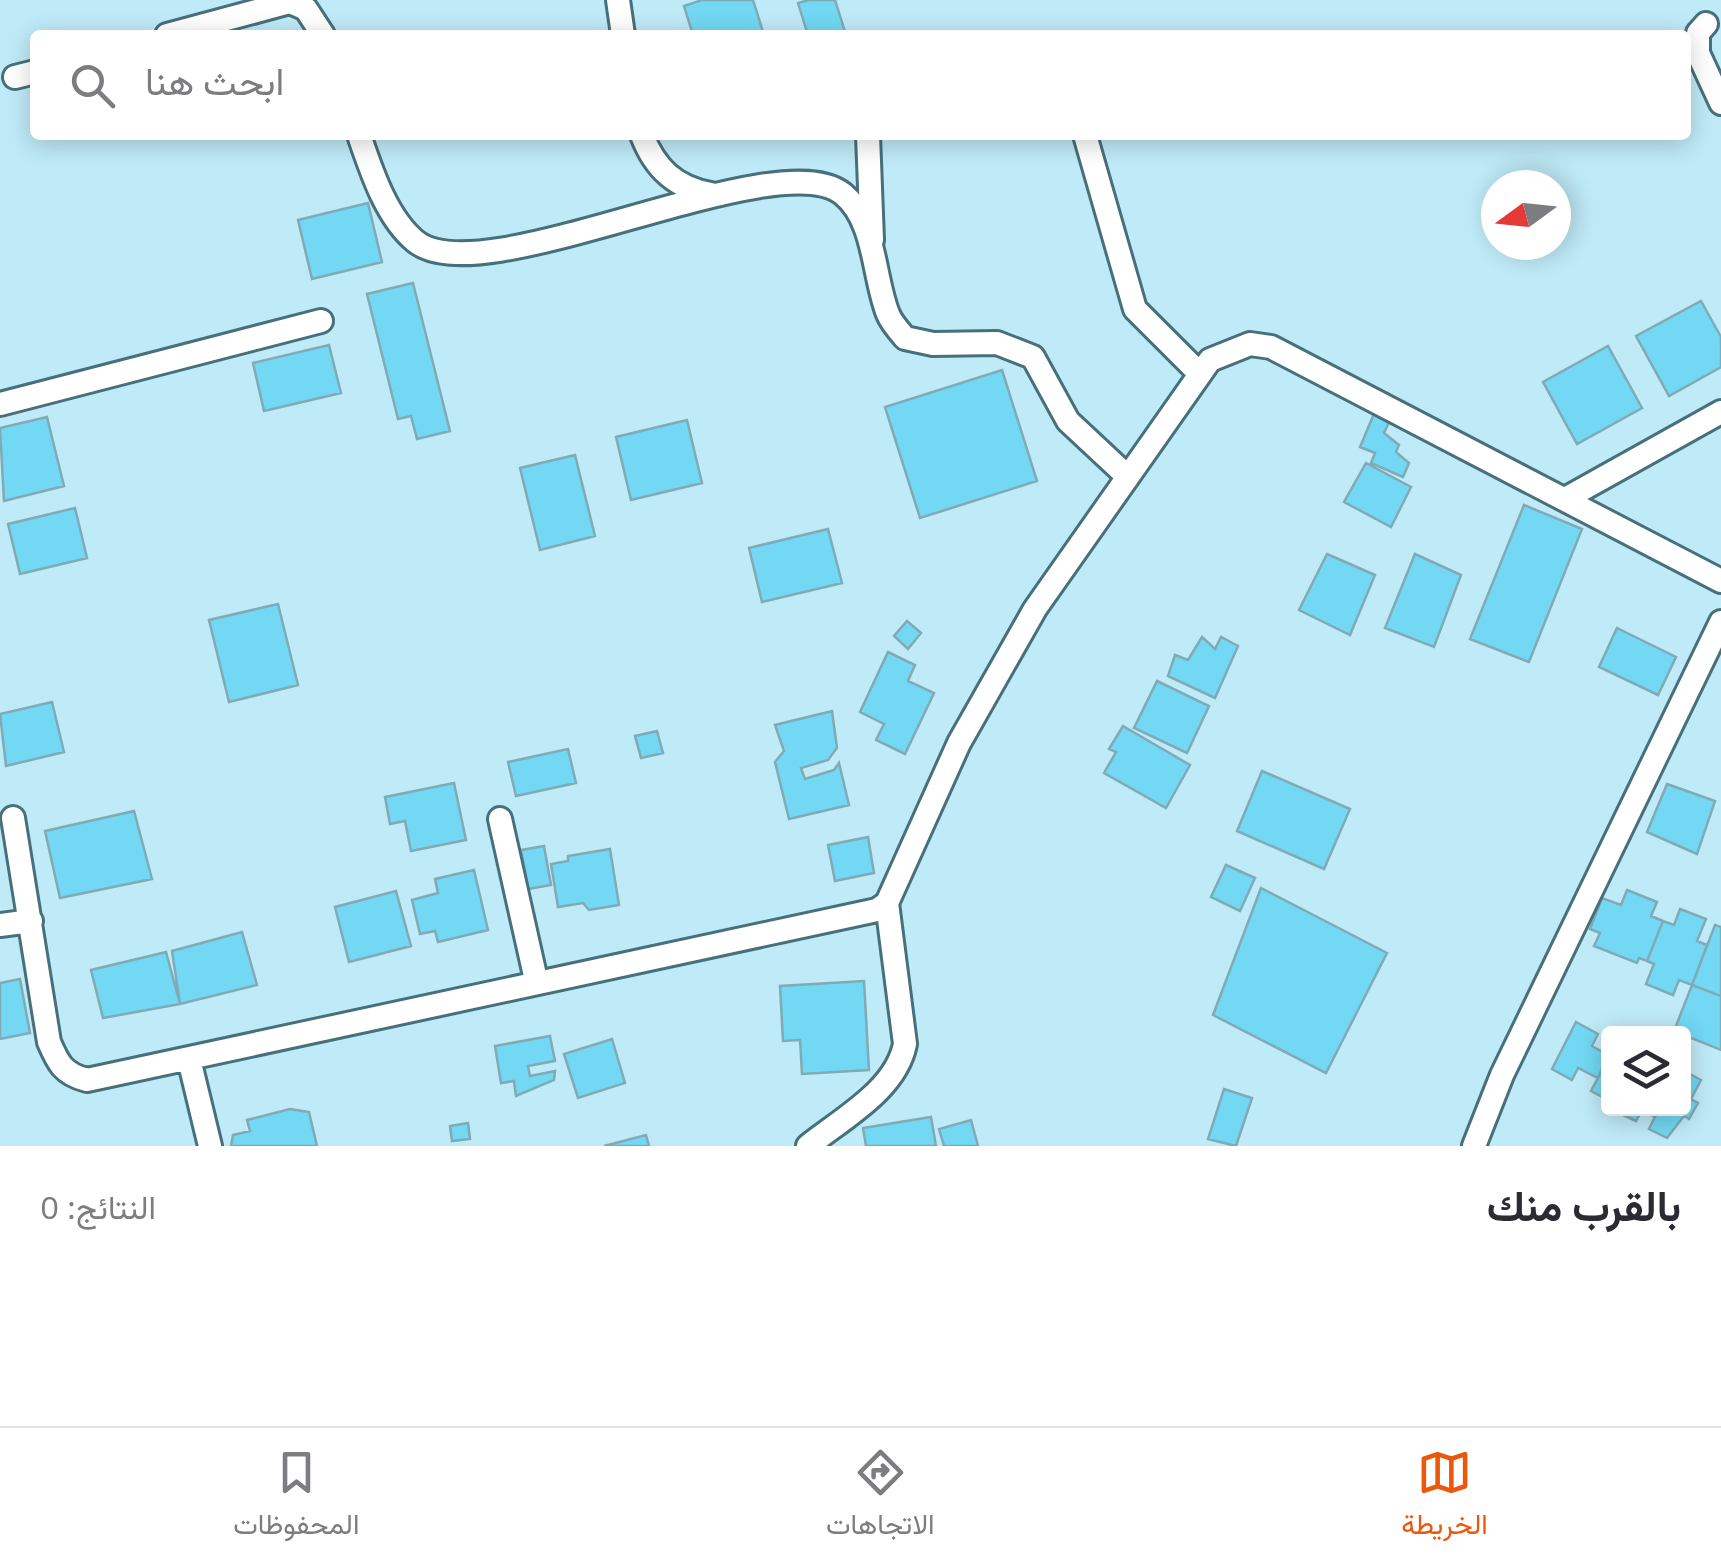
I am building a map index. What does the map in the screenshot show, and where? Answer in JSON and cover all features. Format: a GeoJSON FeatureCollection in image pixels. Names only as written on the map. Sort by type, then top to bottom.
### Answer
{"type":"FeatureCollection","features":[{"type":"Feature","properties":{"kind":"street"},"geometry":{"type":"LineString","coordinates":[[618,0],[622,30]]}},
{"type":"Feature","properties":{"kind":"street"},"geometry":{"type":"LineString","coordinates":[[186,30],[290,2],[306,9],[320,30]]}},
{"type":"Feature","properties":{"kind":"street"},"geometry":{"type":"LineString","coordinates":[[1706,24],[1698,33],[1698,53],[1721,103]]}},
{"type":"Feature","properties":{"kind":"street"},"geometry":{"type":"LineString","coordinates":[[360,140],[396,218],[418,244],[458,256],[528,244],[715,195],[821,183],[844,194],[872,249]]}},
{"type":"Feature","properties":{"kind":"street"},"geometry":{"type":"LineString","coordinates":[[645,140],[662,171],[690,190],[715,195]]}},
{"type":"Feature","properties":{"kind":"street"},"geometry":{"type":"LineString","coordinates":[[868,140],[872,249],[888,316],[905,338],[933,344],[997,343],[1033,357],[1068,421],[1128,477]]}},
{"type":"Feature","properties":{"kind":"street"},"geometry":{"type":"LineString","coordinates":[[1087,140],[1135,310],[1200,374]]}},
{"type":"Feature","properties":{"kind":"street"},"geometry":{"type":"LineString","coordinates":[[0,404],[321,321]]}},
{"type":"Feature","properties":{"kind":"street"},"geometry":{"type":"LineString","coordinates":[[13,818],[49,1042],[58,1064],[71,1076],[87,1080],[536,980],[877,910],[887,903],[959,743],[1035,609],[1210,360],[1250,344],[1271,347],[1721,581]]}},
{"type":"Feature","properties":{"kind":"street"},"geometry":{"type":"LineString","coordinates":[[1565,499],[1721,412]]}},
{"type":"Feature","properties":{"kind":"street"},"geometry":{"type":"LineString","coordinates":[[1474,1146],[1519,1040],[1721,622]]}},
{"type":"Feature","properties":{"kind":"street"},"geometry":{"type":"LineString","coordinates":[[500,819],[536,980]]}},
{"type":"Feature","properties":{"kind":"street"},"geometry":{"type":"LineString","coordinates":[[808,1146],[888,1082],[901,1065],[905,1044],[887,903]]}},
{"type":"Feature","properties":{"kind":"street"},"geometry":{"type":"LineString","coordinates":[[0,925],[31,921]]}},
{"type":"Feature","properties":{"kind":"street"},"geometry":{"type":"LineString","coordinates":[[189,1059],[210,1146]]}},
{"type":"Feature","properties":{"kind":"building"},"geometry":{"type":"Polygon","coordinates":[[[702,0],[753,0],[762,30],[691,30],[684,6],[702,0]]]}},
{"type":"Feature","properties":{"kind":"building"},"geometry":{"type":"Polygon","coordinates":[[[835,0],[844,30],[806,30],[798,3],[835,0]]]}},
{"type":"Feature","properties":{"kind":"building"},"geometry":{"type":"Polygon","coordinates":[[[368,203],[382,262],[312,279],[298,220],[368,203]]]}},
{"type":"Feature","properties":{"kind":"building"},"geometry":{"type":"Polygon","coordinates":[[[413,283],[450,431],[417,439],[411,416],[398,419],[367,294],[413,283]]]}},
{"type":"Feature","properties":{"kind":"building"},"geometry":{"type":"Polygon","coordinates":[[[1701,301],[1721,337],[1721,367],[1669,396],[1636,336],[1701,301]]]}},
{"type":"Feature","properties":{"kind":"building"},"geometry":{"type":"Polygon","coordinates":[[[329,345],[341,393],[264,411],[253,363],[329,345]]]}},
{"type":"Feature","properties":{"kind":"building"},"geometry":{"type":"Polygon","coordinates":[[[1608,346],[1642,408],[1577,444],[1543,382],[1608,346]]]}},
{"type":"Feature","properties":{"kind":"building"},"geometry":{"type":"Polygon","coordinates":[[[1002,370],[1037,481],[920,518],[885,407],[1002,370]]]}},
{"type":"Feature","properties":{"kind":"building"},"geometry":{"type":"Polygon","coordinates":[[[1376,409],[1392,416],[1384,433],[1399,445],[1396,452],[1409,463],[1403,477],[1371,463],[1375,453],[1360,447],[1376,409]]]}},
{"type":"Feature","properties":{"kind":"building"},"geometry":{"type":"Polygon","coordinates":[[[47,417],[64,486],[4,501],[0,428],[47,417]]]}},
{"type":"Feature","properties":{"kind":"building"},"geometry":{"type":"Polygon","coordinates":[[[687,420],[702,483],[631,500],[616,437],[687,420]]]}},
{"type":"Feature","properties":{"kind":"building"},"geometry":{"type":"Polygon","coordinates":[[[575,455],[595,536],[540,550],[520,468],[575,455]]]}},
{"type":"Feature","properties":{"kind":"building"},"geometry":{"type":"Polygon","coordinates":[[[1366,463],[1411,487],[1391,527],[1344,502],[1366,463]]]}},
{"type":"Feature","properties":{"kind":"building"},"geometry":{"type":"Polygon","coordinates":[[[1524,505],[1582,529],[1529,662],[1470,639],[1524,505]]]}},
{"type":"Feature","properties":{"kind":"building"},"geometry":{"type":"Polygon","coordinates":[[[75,508],[87,558],[20,574],[8,524],[75,508]]]}},
{"type":"Feature","properties":{"kind":"building"},"geometry":{"type":"Polygon","coordinates":[[[828,529],[842,583],[762,602],[749,548],[828,529]]]}},
{"type":"Feature","properties":{"kind":"building"},"geometry":{"type":"Polygon","coordinates":[[[1327,554],[1375,575],[1350,635],[1299,610],[1327,554]]]}},
{"type":"Feature","properties":{"kind":"building"},"geometry":{"type":"Polygon","coordinates":[[[1415,554],[1461,575],[1434,647],[1385,628],[1415,554]]]}},
{"type":"Feature","properties":{"kind":"building"},"geometry":{"type":"Polygon","coordinates":[[[278,604],[298,685],[229,702],[209,620],[278,604]]]}},
{"type":"Feature","properties":{"kind":"building"},"geometry":{"type":"Polygon","coordinates":[[[907,621],[921,633],[908,649],[894,636],[907,621]]]}},
{"type":"Feature","properties":{"kind":"building"},"geometry":{"type":"Polygon","coordinates":[[[1617,628],[1676,657],[1658,695],[1599,667],[1617,628]]]}},
{"type":"Feature","properties":{"kind":"building"},"geometry":{"type":"Polygon","coordinates":[[[1202,637],[1215,649],[1221,637],[1238,646],[1215,698],[1168,676],[1175,655],[1188,660],[1202,637]]]}},
{"type":"Feature","properties":{"kind":"building"},"geometry":{"type":"Polygon","coordinates":[[[888,652],[915,665],[908,681],[934,693],[905,754],[876,740],[884,724],[860,712],[888,652]]]}},
{"type":"Feature","properties":{"kind":"building"},"geometry":{"type":"Polygon","coordinates":[[[1157,681],[1209,706],[1187,753],[1134,728],[1157,681]]]}},
{"type":"Feature","properties":{"kind":"building"},"geometry":{"type":"Polygon","coordinates":[[[52,702],[64,752],[6,766],[0,714],[52,702]]]}},
{"type":"Feature","properties":{"kind":"building"},"geometry":{"type":"Polygon","coordinates":[[[832,711],[837,748],[828,760],[801,768],[805,779],[834,770],[839,763],[849,805],[789,819],[775,762],[784,751],[775,725],[832,711]]]}},
{"type":"Feature","properties":{"kind":"building"},"geometry":{"type":"Polygon","coordinates":[[[1123,726],[1190,765],[1166,808],[1104,773],[1116,752],[1109,749],[1123,726]]]}},
{"type":"Feature","properties":{"kind":"building"},"geometry":{"type":"Polygon","coordinates":[[[657,731],[663,753],[641,758],[635,736],[657,731]]]}},
{"type":"Feature","properties":{"kind":"building"},"geometry":{"type":"Polygon","coordinates":[[[568,749],[576,783],[516,796],[508,762],[568,749]]]}},
{"type":"Feature","properties":{"kind":"building"},"geometry":{"type":"Polygon","coordinates":[[[1262,771],[1350,809],[1324,869],[1237,831],[1262,771]]]}},
{"type":"Feature","properties":{"kind":"building"},"geometry":{"type":"Polygon","coordinates":[[[454,783],[466,840],[411,851],[405,821],[390,824],[385,797],[454,783]]]}},
{"type":"Feature","properties":{"kind":"building"},"geometry":{"type":"Polygon","coordinates":[[[1667,784],[1715,801],[1697,854],[1647,832],[1667,784]]]}},
{"type":"Feature","properties":{"kind":"building"},"geometry":{"type":"Polygon","coordinates":[[[134,811],[152,879],[60,898],[45,831],[134,811]]]}},
{"type":"Feature","properties":{"kind":"building"},"geometry":{"type":"Polygon","coordinates":[[[868,837],[874,873],[835,881],[828,845],[868,837]]]}},
{"type":"Feature","properties":{"kind":"building"},"geometry":{"type":"Polygon","coordinates":[[[544,846],[551,885],[528,889],[521,850],[544,846]]]}},
{"type":"Feature","properties":{"kind":"building"},"geometry":{"type":"Polygon","coordinates":[[[610,849],[619,905],[589,910],[583,903],[558,907],[551,864],[568,861],[568,856],[610,849]]]}},
{"type":"Feature","properties":{"kind":"building"},"geometry":{"type":"Polygon","coordinates":[[[1226,865],[1255,878],[1240,911],[1211,897],[1226,865]]]}},
{"type":"Feature","properties":{"kind":"building"},"geometry":{"type":"Polygon","coordinates":[[[474,870],[488,930],[438,942],[435,931],[420,934],[412,900],[438,893],[435,879],[474,870]]]}},
{"type":"Feature","properties":{"kind":"building"},"geometry":{"type":"Polygon","coordinates":[[[1261,888],[1387,953],[1326,1073],[1213,1015],[1261,888]]]}},
{"type":"Feature","properties":{"kind":"building"},"geometry":{"type":"Polygon","coordinates":[[[1627,890],[1657,902],[1651,916],[1663,921],[1647,961],[1639,958],[1637,963],[1594,946],[1600,933],[1590,929],[1602,898],[1621,905],[1627,890]]]}},
{"type":"Feature","properties":{"kind":"building"},"geometry":{"type":"Polygon","coordinates":[[[396,891],[411,946],[349,962],[335,907],[396,891]]]}},
{"type":"Feature","properties":{"kind":"building"},"geometry":{"type":"Polygon","coordinates":[[[1680,909],[1706,919],[1697,941],[1707,945],[1692,985],[1679,980],[1673,995],[1646,984],[1654,964],[1647,961],[1663,921],[1674,925],[1680,909]]]}},
{"type":"Feature","properties":{"kind":"building"},"geometry":{"type":"Polygon","coordinates":[[[1715,925],[1721,927],[1721,996],[1692,985],[1715,925]]]}},
{"type":"Feature","properties":{"kind":"building"},"geometry":{"type":"Polygon","coordinates":[[[242,932],[257,985],[180,1004],[172,951],[242,932]]]}},
{"type":"Feature","properties":{"kind":"building"},"geometry":{"type":"Polygon","coordinates":[[[166,952],[180,1004],[103,1018],[91,970],[166,952]]]}},
{"type":"Feature","properties":{"kind":"building"},"geometry":{"type":"Polygon","coordinates":[[[20,979],[30,1033],[0,1039],[0,983],[20,979]]]}},
{"type":"Feature","properties":{"kind":"building"},"geometry":{"type":"Polygon","coordinates":[[[864,981],[869,1070],[802,1074],[800,1040],[783,1041],[780,986],[864,981]]]}},
{"type":"Feature","properties":{"kind":"building"},"geometry":{"type":"Polygon","coordinates":[[[1692,985],[1721,996],[1721,1050],[1691,1038],[1691,1026],[1676,1026],[1692,985]]]}},
{"type":"Feature","properties":{"kind":"building"},"geometry":{"type":"Polygon","coordinates":[[[1576,1022],[1598,1034],[1592,1046],[1601,1051],[1598,1078],[1578,1068],[1572,1080],[1552,1069],[1576,1022]]]}},
{"type":"Feature","properties":{"kind":"building"},"geometry":{"type":"Polygon","coordinates":[[[550,1036],[555,1061],[528,1066],[530,1076],[555,1071],[554,1080],[516,1096],[514,1081],[501,1083],[495,1046],[550,1036]]]}},
{"type":"Feature","properties":{"kind":"building"},"geometry":{"type":"Polygon","coordinates":[[[612,1039],[625,1083],[578,1098],[564,1054],[612,1039]]]}},
{"type":"Feature","properties":{"kind":"building"},"geometry":{"type":"Polygon","coordinates":[[[1601,1072],[1601,1096],[1591,1091],[1601,1072]]]}},
{"type":"Feature","properties":{"kind":"building"},"geometry":{"type":"Polygon","coordinates":[[[1691,1075],[1701,1080],[1691,1099],[1691,1075]]]}},
{"type":"Feature","properties":{"kind":"building"},"geometry":{"type":"Polygon","coordinates":[[[1224,1089],[1252,1098],[1236,1146],[1208,1139],[1224,1089]]]}},
{"type":"Feature","properties":{"kind":"building"},"geometry":{"type":"Polygon","coordinates":[[[290,1109],[309,1112],[317,1146],[231,1146],[233,1135],[250,1131],[247,1120],[290,1109]]]}},
{"type":"Feature","properties":{"kind":"building"},"geometry":{"type":"Polygon","coordinates":[[[1655,1116],[1684,1116],[1667,1138],[1649,1129],[1655,1116]]]}},
{"type":"Feature","properties":{"kind":"building"},"geometry":{"type":"Polygon","coordinates":[[[931,1117],[936,1146],[866,1146],[863,1128],[931,1117]]]}},
{"type":"Feature","properties":{"kind":"building"},"geometry":{"type":"Polygon","coordinates":[[[971,1120],[978,1146],[944,1146],[939,1129],[971,1120]]]}},
{"type":"Feature","properties":{"kind":"building"},"geometry":{"type":"Polygon","coordinates":[[[468,1123],[470,1139],[452,1141],[450,1126],[468,1123]]]}},
{"type":"Feature","properties":{"kind":"building"},"geometry":{"type":"Polygon","coordinates":[[[646,1135],[649,1146],[604,1146],[646,1135]]]}}]}
